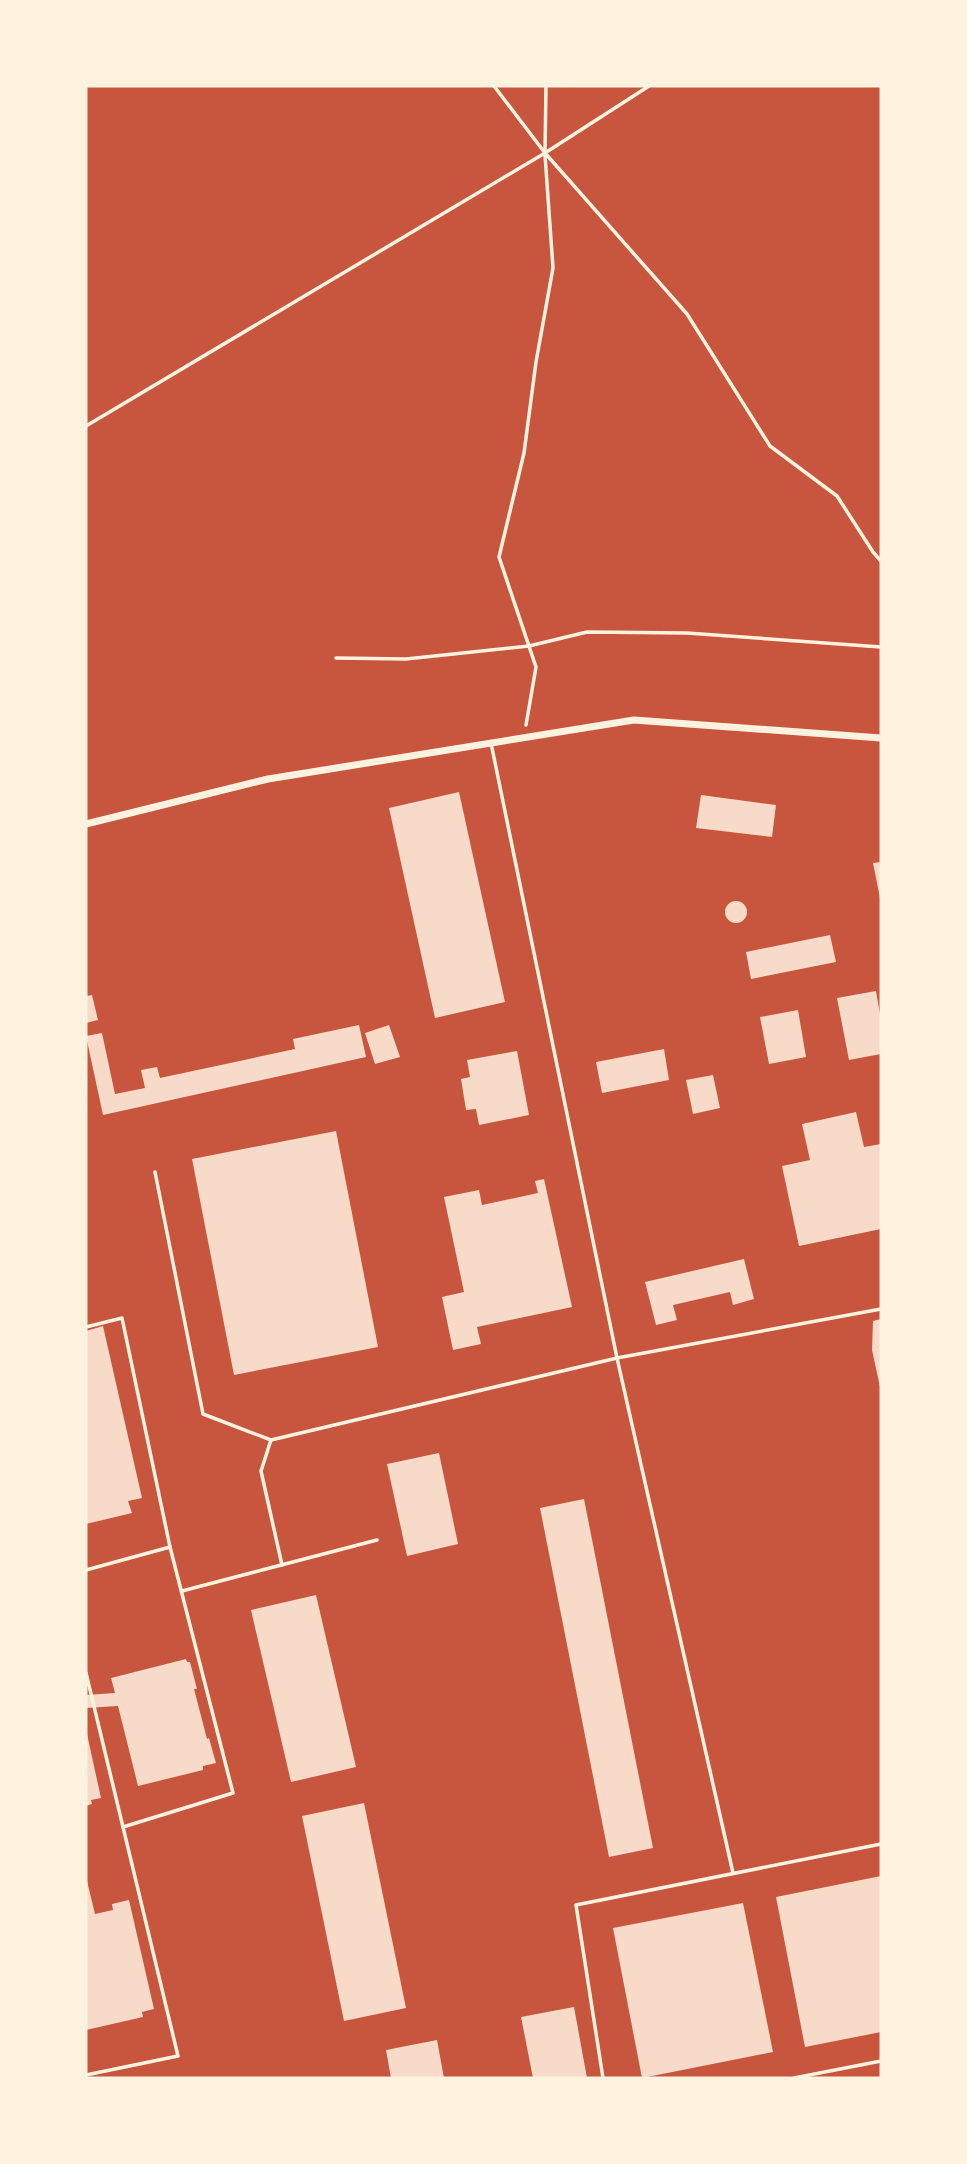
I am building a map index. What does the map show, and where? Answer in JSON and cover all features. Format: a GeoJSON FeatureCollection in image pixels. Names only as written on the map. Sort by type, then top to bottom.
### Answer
{"type":"FeatureCollection","features":[{"type":"Feature","properties":{"kind":"street"},"geometry":{"type":"LineString","coordinates":[[86,824],[268,779],[634,720],[881,738]]}},
{"type":"Feature","properties":{"kind":"lane"},"geometry":{"type":"LineString","coordinates":[[491,743],[617,1358],[733,1873]]}},
{"type":"Feature","properties":{"kind":"lane"},"geometry":{"type":"LineString","coordinates":[[155,1171],[203,1414],[271,1440],[617,1358],[881,1309]]}},
{"type":"Feature","properties":{"kind":"lane"},"geometry":{"type":"LineString","coordinates":[[86,1327],[122,1318],[170,1547],[233,1793],[123,1827]]}},
{"type":"Feature","properties":{"kind":"lane"},"geometry":{"type":"LineString","coordinates":[[271,1440],[261,1471],[282,1565]]}},
{"type":"Feature","properties":{"kind":"lane"},"geometry":{"type":"LineString","coordinates":[[182,1591],[377,1539]]}},
{"type":"Feature","properties":{"kind":"lane"},"geometry":{"type":"LineString","coordinates":[[86,1570],[170,1547]]}},
{"type":"Feature","properties":{"kind":"lane"},"geometry":{"type":"LineString","coordinates":[[86,1673],[178,2056],[86,2075]]}},
{"type":"Feature","properties":{"kind":"lane"},"geometry":{"type":"LineString","coordinates":[[603,2078],[576,1905],[881,1844]]}},
{"type":"Feature","properties":{"kind":"lane"},"geometry":{"type":"LineString","coordinates":[[794,2078],[881,2061]]}},
{"type":"Feature","properties":{"kind":"path"},"geometry":{"type":"LineString","coordinates":[[494,86],[545,153],[687,314],[770,446],[837,496],[881,561]]}},
{"type":"Feature","properties":{"kind":"path"},"geometry":{"type":"LineString","coordinates":[[523,738],[536,667],[499,557],[524,453],[536,362],[554,268],[545,153],[546,86]]}},
{"type":"Feature","properties":{"kind":"path"},"geometry":{"type":"LineString","coordinates":[[86,426],[545,153],[649,86]]}},
{"type":"Feature","properties":{"kind":"path"},"geometry":{"type":"LineString","coordinates":[[336,658],[406,659],[529,646],[587,632],[687,633],[881,647]]}},
{"type":"Feature","properties":{"kind":"building"},"geometry":{"type":"Polygon","coordinates":[[[459,792],[505,1002],[435,1018],[389,808],[459,792]]]}},
{"type":"Feature","properties":{"kind":"building"},"geometry":{"type":"Polygon","coordinates":[[[701,795],[776,805],[772,837],[696,828],[701,795]]]}},
{"type":"Feature","properties":{"kind":"building"},"geometry":{"type":"Polygon","coordinates":[[[881,862],[881,898],[880,898],[873,863],[881,862]]]}},
{"type":"Feature","properties":{"kind":"building"},"geometry":{"type":"Polygon","coordinates":[[[736,901],[744,904],[747,912],[744,920],[736,923],[728,920],[725,912],[728,904],[736,901]]]}},
{"type":"Feature","properties":{"kind":"building"},"geometry":{"type":"Polygon","coordinates":[[[830,935],[836,962],[751,979],[746,952],[830,935]]]}},
{"type":"Feature","properties":{"kind":"building"},"geometry":{"type":"Polygon","coordinates":[[[876,991],[881,1020],[881,1054],[849,1060],[837,998],[876,991]]]}},
{"type":"Feature","properties":{"kind":"building"},"geometry":{"type":"Polygon","coordinates":[[[92,995],[98,1020],[86,1023],[86,996],[92,995]]]}},
{"type":"Feature","properties":{"kind":"building"},"geometry":{"type":"Polygon","coordinates":[[[798,1010],[806,1057],[769,1064],[760,1017],[798,1010]]]}},
{"type":"Feature","properties":{"kind":"building"},"geometry":{"type":"Polygon","coordinates":[[[359,1025],[366,1057],[103,1115],[86,1036],[102,1033],[115,1094],[145,1088],[141,1070],[157,1067],[160,1078],[295,1049],[293,1039],[359,1025]]]}},
{"type":"Feature","properties":{"kind":"building"},"geometry":{"type":"Polygon","coordinates":[[[389,1025],[400,1057],[375,1064],[365,1033],[389,1025]]]}},
{"type":"Feature","properties":{"kind":"building"},"geometry":{"type":"Polygon","coordinates":[[[664,1049],[669,1080],[602,1093],[596,1062],[664,1049]]]}},
{"type":"Feature","properties":{"kind":"building"},"geometry":{"type":"Polygon","coordinates":[[[517,1051],[529,1115],[479,1125],[476,1109],[466,1110],[461,1079],[470,1077],[467,1060],[517,1051]]]}},
{"type":"Feature","properties":{"kind":"building"},"geometry":{"type":"Polygon","coordinates":[[[713,1075],[720,1108],[693,1114],[686,1080],[713,1075]]]}},
{"type":"Feature","properties":{"kind":"building"},"geometry":{"type":"Polygon","coordinates":[[[856,1112],[864,1147],[881,1144],[881,1229],[799,1246],[782,1166],[810,1160],[802,1124],[856,1112]]]}},
{"type":"Feature","properties":{"kind":"building"},"geometry":{"type":"Polygon","coordinates":[[[336,1131],[378,1347],[234,1375],[192,1159],[336,1131]]]}},
{"type":"Feature","properties":{"kind":"building"},"geometry":{"type":"Polygon","coordinates":[[[544,1179],[572,1307],[477,1327],[481,1344],[453,1350],[442,1297],[464,1292],[444,1197],[479,1190],[482,1205],[538,1193],[535,1181],[544,1179]]]}},
{"type":"Feature","properties":{"kind":"building"},"geometry":{"type":"Polygon","coordinates":[[[744,1259],[754,1299],[733,1305],[730,1292],[673,1305],[677,1320],[656,1325],[645,1282],[744,1259]]]}},
{"type":"Feature","properties":{"kind":"building"},"geometry":{"type":"Polygon","coordinates":[[[881,1319],[880,1387],[872,1350],[873,1321],[881,1319]]]}},
{"type":"Feature","properties":{"kind":"building"},"geometry":{"type":"Polygon","coordinates":[[[103,1326],[142,1498],[128,1501],[132,1513],[86,1524],[86,1331],[103,1326]]]}},
{"type":"Feature","properties":{"kind":"building"},"geometry":{"type":"Polygon","coordinates":[[[439,1453],[458,1544],[407,1556],[387,1464],[439,1453]]]}},
{"type":"Feature","properties":{"kind":"building"},"geometry":{"type":"Polygon","coordinates":[[[584,1499],[653,1848],[609,1857],[540,1508],[584,1499]]]}},
{"type":"Feature","properties":{"kind":"building"},"geometry":{"type":"Polygon","coordinates":[[[316,1595],[356,1767],[291,1782],[251,1610],[316,1595]]]}},
{"type":"Feature","properties":{"kind":"building"},"geometry":{"type":"Polygon","coordinates":[[[186,1659],[190,1662],[197,1689],[194,1689],[216,1763],[203,1766],[203,1770],[138,1786],[118,1706],[86,1708],[86,1695],[115,1693],[111,1678],[186,1659]]]}},
{"type":"Feature","properties":{"kind":"building"},"geometry":{"type":"Polygon","coordinates":[[[87,1734],[101,1798],[91,1800],[92,1804],[86,1806],[87,1734]]]}},
{"type":"Feature","properties":{"kind":"building"},"geometry":{"type":"Polygon","coordinates":[[[364,1803],[406,2008],[344,2021],[302,1816],[364,1803]]]}},
{"type":"Feature","properties":{"kind":"building"},"geometry":{"type":"Polygon","coordinates":[[[881,1876],[881,2032],[805,2047],[776,1897],[881,1876]]]}},
{"type":"Feature","properties":{"kind":"building"},"geometry":{"type":"Polygon","coordinates":[[[86,1877],[95,1914],[113,1910],[112,1904],[129,1900],[154,2009],[142,2012],[143,2017],[86,2030],[86,1877]]]}},
{"type":"Feature","properties":{"kind":"building"},"geometry":{"type":"Polygon","coordinates":[[[743,1903],[773,2052],[642,2078],[613,1928],[743,1903]]]}},
{"type":"Feature","properties":{"kind":"building"},"geometry":{"type":"Polygon","coordinates":[[[574,2007],[587,2078],[533,2078],[521,2017],[574,2007]]]}},
{"type":"Feature","properties":{"kind":"building"},"geometry":{"type":"Polygon","coordinates":[[[437,2040],[444,2078],[391,2078],[386,2050],[437,2040]]]}}]}
